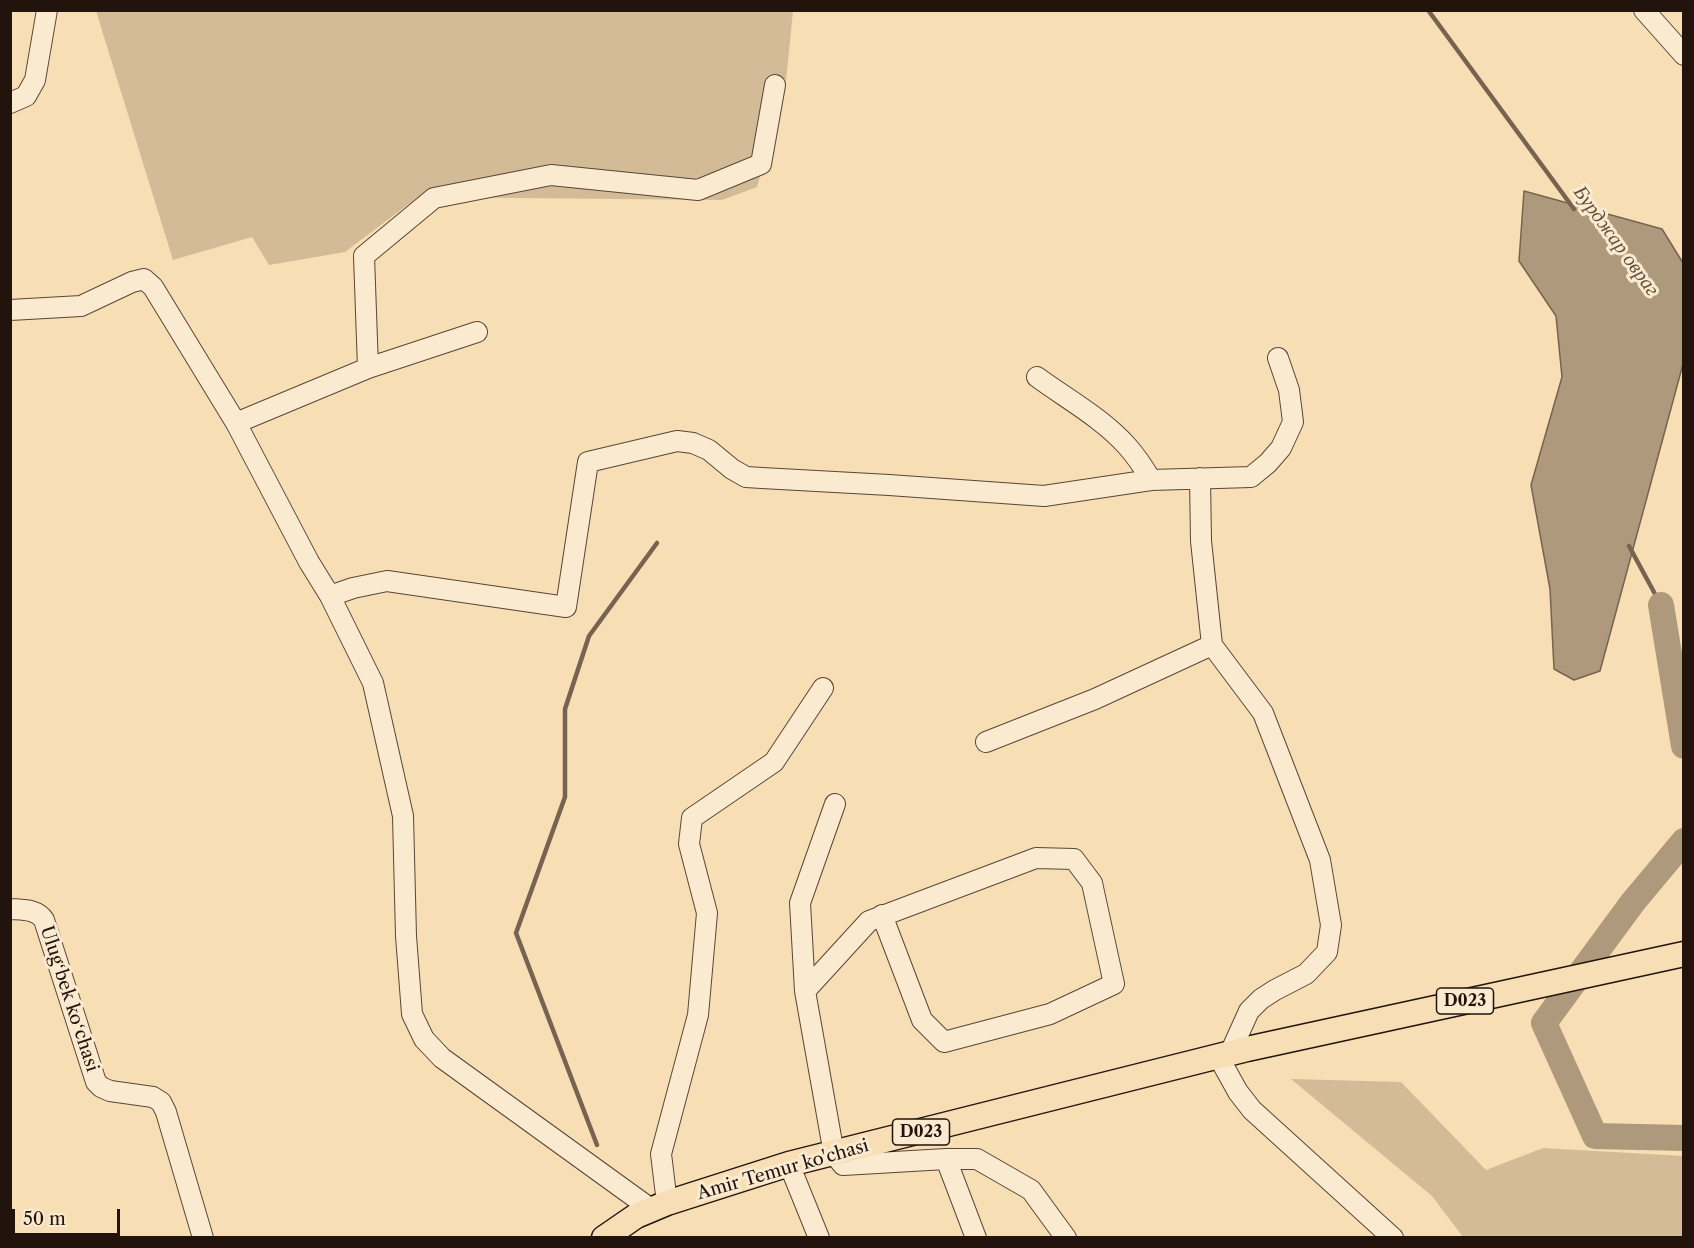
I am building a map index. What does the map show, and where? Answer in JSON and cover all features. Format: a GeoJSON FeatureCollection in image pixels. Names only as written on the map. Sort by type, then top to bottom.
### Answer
{"type":"FeatureCollection","features":[{"type":"Feature","properties":{"kind":"main road","name":"D023"},"geometry":{"type":"LineString","coordinates":[[1232,1053],[1683,954]]}},
{"type":"Feature","properties":{"kind":"main road","name":"Amir Temur ko'chasi"},"geometry":{"type":"LineString","coordinates":[[604,1238],[647,1216],[789,1164],[1232,1053]]}},
{"type":"Feature","properties":{"kind":"street"},"geometry":{"type":"LineString","coordinates":[[10,103],[26,96],[36,80],[47,10]]}},
{"type":"Feature","properties":{"kind":"street"},"geometry":{"type":"LineString","coordinates":[[1644,10],[1683,56]]}},
{"type":"Feature","properties":{"kind":"street"},"geometry":{"type":"LineString","coordinates":[[368,368],[364,256],[434,198],[551,175],[698,190],[761,164],[775,85]]}},
{"type":"Feature","properties":{"kind":"street"},"geometry":{"type":"LineString","coordinates":[[10,310],[81,306],[132,282],[144,279],[153,287],[236,423],[309,562],[330,596],[373,683],[403,816],[406,936],[412,1014],[424,1039],[442,1058],[647,1216],[698,1015],[707,914],[689,844],[692,818],[774,762],[823,688]]}},
{"type":"Feature","properties":{"kind":"street"},"geometry":{"type":"LineString","coordinates":[[236,423],[368,368],[477,332]]}},
{"type":"Feature","properties":{"kind":"street"},"geometry":{"type":"LineString","coordinates":[[330,596],[353,588],[387,581],[566,607],[588,462],[677,441],[693,443],[709,450],[746,477],[1044,496],[1152,480],[1251,477],[1281,448],[1293,422],[1289,390],[1278,358]]}},
{"type":"Feature","properties":{"kind":"street"},"geometry":{"type":"LineString","coordinates":[[1037,377],[1126,444],[1152,480]]}},
{"type":"Feature","properties":{"kind":"street"},"geometry":{"type":"LineString","coordinates":[[1200,478],[1201,542],[1212,645],[1263,714],[1320,860],[1331,925],[1327,951],[1306,974],[1261,999],[1249,1011],[1232,1053],[1238,1092],[1252,1110],[1393,1238]]}},
{"type":"Feature","properties":{"kind":"street"},"geometry":{"type":"LineString","coordinates":[[986,742],[1095,699],[1212,645]]}},
{"type":"Feature","properties":{"kind":"street"},"geometry":{"type":"LineString","coordinates":[[835,804],[800,903],[805,991],[834,1154],[843,1165],[946,1159],[977,1160],[1031,1190],[1066,1238]]}},
{"type":"Feature","properties":{"kind":"street"},"geometry":{"type":"LineString","coordinates":[[805,991],[869,921],[882,915],[1036,858],[1074,859],[1092,883],[1114,984],[1050,1014],[944,1042],[922,1020],[882,915]]}},
{"type":"Feature","properties":{"kind":"street","name":"Ulugʻbek koʻchasi"},"geometry":{"type":"LineString","coordinates":[[10,909],[35,912],[44,920],[96,1082],[110,1091],[153,1097],[161,1102],[166,1112],[203,1238]]}},
{"type":"Feature","properties":{"kind":"street"},"geometry":{"type":"LineString","coordinates":[[946,1159],[976,1238]]}},
{"type":"Feature","properties":{"kind":"street"},"geometry":{"type":"LineString","coordinates":[[789,1164],[819,1238]]}},
{"type":"Feature","properties":{"kind":"shaded area"},"geometry":{"type":"Polygon","coordinates":[[[96,11],[793,11],[785,91],[757,187],[722,200],[418,197],[345,252],[269,265],[252,237],[173,260],[96,11]]]}},
{"type":"Feature","properties":{"kind":"shaded area"},"geometry":{"type":"Polygon","coordinates":[[[1291,1079],[1401,1082],[1486,1170],[1543,1148],[1683,1156],[1683,1237],[1463,1237],[1432,1196],[1291,1079]]]}},
{"type":"Feature","properties":{"kind":"water"},"geometry":{"type":"Polygon","coordinates":[[[1524,191],[1662,229],[1683,263],[1683,364],[1600,671],[1574,680],[1554,669],[1550,589],[1531,485],[1562,377],[1556,316],[1519,261],[1524,191]]]}},
{"type":"Feature","properties":{"kind":"waterway","name":"Бурджар овраг"},"geometry":{"type":"LineString","coordinates":[[1428,10],[1574,209]]}},
{"type":"Feature","properties":{"kind":"waterway"},"geometry":{"type":"LineString","coordinates":[[597,1145],[516,933],[565,797],[565,709],[589,636],[657,543]]}},
{"type":"Feature","properties":{"kind":"waterway","name":"Бурджар овраг"},"geometry":{"type":"LineString","coordinates":[[1629,546],[1661,605]]}},
{"type":"Feature","properties":{"kind":"waterway"},"geometry":{"type":"LineString","coordinates":[[1661,605],[1684,746]]}},
{"type":"Feature","properties":{"kind":"waterway"},"geometry":{"type":"LineString","coordinates":[[1684,841],[1633,902],[1544,1023],[1595,1136],[1684,1138]]}}]}
